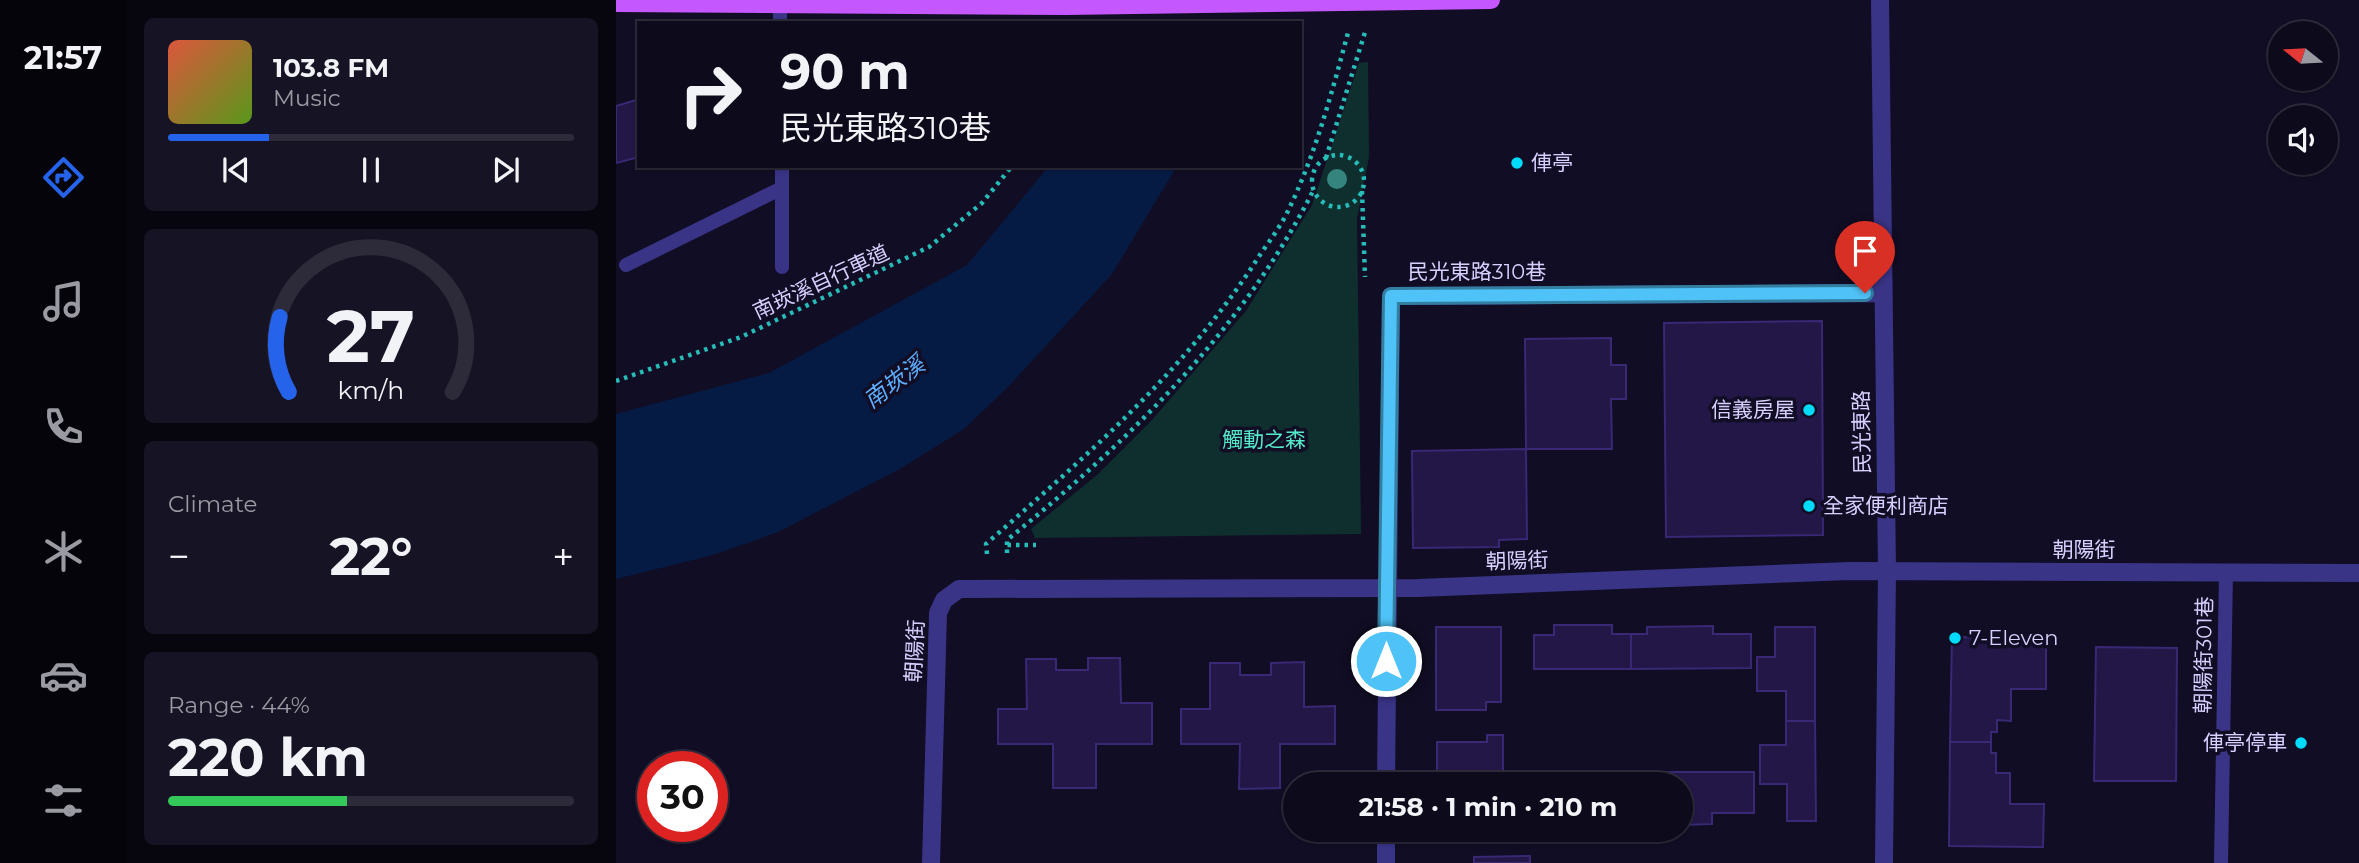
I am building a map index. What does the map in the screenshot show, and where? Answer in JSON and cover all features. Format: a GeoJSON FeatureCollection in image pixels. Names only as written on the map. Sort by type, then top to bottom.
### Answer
{"type":"FeatureCollection","features":[{"type":"Feature","properties":{"kind":"main road"},"geometry":{"type":"LineString","coordinates":[[616,4],[780,14],[1084,3],[1276,4],[1490,0]]}},
{"type":"Feature","properties":{"kind":"street","name":"民光東路"},"geometry":{"type":"LineString","coordinates":[[1880,0],[1887,572],[1884,863]]}},
{"type":"Feature","properties":{"kind":"street","name":"民光東路310巷"},"geometry":{"type":"LineString","coordinates":[[1386,772],[1391,296],[1883,293]]}},
{"type":"Feature","properties":{"kind":"street","name":"朝陽街"},"geometry":{"type":"LineString","coordinates":[[930,863],[938,613],[944,600],[959,589],[1386,587],[1887,572],[2359,573]]}},
{"type":"Feature","properties":{"kind":"street"},"geometry":{"type":"LineString","coordinates":[[1386,842],[1386,863]]}},
{"type":"Feature","properties":{"kind":"lane"},"geometry":{"type":"LineString","coordinates":[[782,168],[782,267]]}},
{"type":"Feature","properties":{"kind":"lane"},"geometry":{"type":"LineString","coordinates":[[626,265],[782,188]]}},
{"type":"Feature","properties":{"kind":"lane","name":"朝陽街301巷"},"geometry":{"type":"LineString","coordinates":[[2221,863],[2226,573]]}},
{"type":"Feature","properties":{"kind":"path"},"geometry":{"type":"LineString","coordinates":[[987,554],[986,544],[1059,482],[1155,390],[1201,339],[1238,289],[1285,216],[1300,183],[1322,122],[1349,29]]}},
{"type":"Feature","properties":{"kind":"path"},"geometry":{"type":"LineString","coordinates":[[1007,554],[1007,540],[1092,471],[1194,364],[1265,271],[1298,221],[1314,189],[1313,174],[1326,159],[1366,29]]}},
{"type":"Feature","properties":{"kind":"path"},"geometry":{"type":"LineString","coordinates":[[1326,159],[1341,155],[1355,161],[1363,175],[1365,277]]}},
{"type":"Feature","properties":{"kind":"path","name":"南崁溪自行車道"},"geometry":{"type":"LineString","coordinates":[[616,381],[741,337],[929,247],[982,203],[1010,168]]}},
{"type":"Feature","properties":{"kind":"path"},"geometry":{"type":"LineString","coordinates":[[1314,189],[1323,202],[1339,207],[1353,202],[1362,189]]}},
{"type":"Feature","properties":{"kind":"path"},"geometry":{"type":"LineString","coordinates":[[1007,545],[1036,545]]}},
{"type":"Feature","properties":{"kind":"green space","name":"觸動之森"},"geometry":{"type":"Polygon","coordinates":[[[1368,62],[1369,157],[1357,219],[1361,534],[1035,538],[1031,529],[1097,475],[1152,420],[1246,311],[1312,205],[1359,63],[1368,62]]]}},
{"type":"Feature","properties":{"kind":"water","name":"南崁溪"},"geometry":{"type":"Polygon","coordinates":[[[1047,168],[1176,168],[1112,274],[1008,387],[964,429],[898,470],[778,532],[713,555],[616,579],[616,414],[769,373],[967,265],[1047,168]]]}},
{"type":"Feature","properties":{"kind":"pier"},"geometry":{"type":"Polygon","coordinates":[[[1124,0],[1257,0],[1253,21],[1120,21],[1124,0]]]}},
{"type":"Feature","properties":{"kind":"building"},"geometry":{"type":"Polygon","coordinates":[[[637,100],[637,158],[616,163],[616,106],[637,100]]]}},
{"type":"Feature","properties":{"kind":"building"},"geometry":{"type":"Polygon","coordinates":[[[1822,321],[1823,535],[1666,537],[1664,323],[1822,321]]]}},
{"type":"Feature","properties":{"kind":"building"},"geometry":{"type":"Polygon","coordinates":[[[1611,338],[1611,365],[1626,365],[1626,399],[1611,399],[1612,449],[1526,449],[1525,339],[1611,338]]]}},
{"type":"Feature","properties":{"kind":"building"},"geometry":{"type":"Polygon","coordinates":[[[1526,449],[1527,539],[1499,540],[1499,547],[1413,548],[1412,451],[1526,449]]]}},
{"type":"Feature","properties":{"kind":"building"},"geometry":{"type":"Polygon","coordinates":[[[1554,625],[1612,625],[1612,634],[1631,634],[1631,669],[1534,669],[1534,635],[1554,635],[1554,625]]]}},
{"type":"Feature","properties":{"kind":"building"},"geometry":{"type":"Polygon","coordinates":[[[1713,626],[1713,634],[1751,634],[1751,668],[1631,669],[1631,634],[1647,634],[1647,627],[1713,626]]]}},
{"type":"Feature","properties":{"kind":"building"},"geometry":{"type":"Polygon","coordinates":[[[1436,627],[1501,627],[1501,702],[1486,702],[1486,710],[1436,710],[1436,627]]]}},
{"type":"Feature","properties":{"kind":"building"},"geometry":{"type":"Polygon","coordinates":[[[1775,627],[1815,627],[1815,721],[1786,721],[1786,691],[1757,691],[1757,657],[1775,657],[1775,627]]]}},
{"type":"Feature","properties":{"kind":"building"},"geometry":{"type":"Polygon","coordinates":[[[1952,637],[2046,638],[2046,689],[2011,689],[2011,721],[1997,720],[1997,732],[1991,732],[1991,742],[1950,742],[1952,637]]]}},
{"type":"Feature","properties":{"kind":"building"},"geometry":{"type":"Polygon","coordinates":[[[2096,647],[2177,648],[2176,781],[2094,781],[2096,647]]]}},
{"type":"Feature","properties":{"kind":"building"},"geometry":{"type":"Polygon","coordinates":[[[1088,658],[1120,658],[1121,703],[1152,703],[1152,744],[1096,744],[1096,788],[1053,788],[1053,744],[998,744],[998,709],[1027,709],[1026,659],[1056,659],[1056,670],[1088,670],[1088,658]]]}},
{"type":"Feature","properties":{"kind":"building"},"geometry":{"type":"Polygon","coordinates":[[[1304,662],[1304,707],[1335,706],[1335,744],[1280,744],[1280,788],[1239,789],[1240,744],[1181,744],[1181,709],[1210,709],[1210,663],[1240,663],[1240,675],[1271,675],[1271,663],[1304,662]]]}},
{"type":"Feature","properties":{"kind":"building"},"geometry":{"type":"Polygon","coordinates":[[[1786,721],[1815,721],[1816,821],[1787,821],[1787,784],[1760,784],[1760,745],[1786,745],[1786,721]]]}},
{"type":"Feature","properties":{"kind":"building"},"geometry":{"type":"Polygon","coordinates":[[[1487,735],[1503,735],[1503,772],[1437,772],[1437,742],[1487,742],[1487,735]]]}},
{"type":"Feature","properties":{"kind":"building"},"geometry":{"type":"Polygon","coordinates":[[[1950,742],[1991,742],[1991,753],[1996,753],[1996,773],[2010,773],[2010,804],[2044,804],[2043,847],[1949,846],[1950,742]]]}},
{"type":"Feature","properties":{"kind":"building"},"geometry":{"type":"Polygon","coordinates":[[[1693,772],[1754,772],[1754,813],[1712,813],[1712,824],[1693,825],[1693,772]]]}},
{"type":"Feature","properties":{"kind":"building"},"geometry":{"type":"Polygon","coordinates":[[[1530,856],[1530,863],[1474,863],[1474,857],[1530,856]]]}},
{"type":"Feature","properties":{"kind":"place","name":"俥亭"},"geometry":{"type":"Point","coordinates":[1517,163]}},
{"type":"Feature","properties":{"kind":"place","name":"信義房屋"},"geometry":{"type":"Point","coordinates":[1809,410]}},
{"type":"Feature","properties":{"kind":"place","name":"全家便利商店"},"geometry":{"type":"Point","coordinates":[1809,506]}},
{"type":"Feature","properties":{"kind":"place","name":"7-Eleven"},"geometry":{"type":"Point","coordinates":[1955,638]}},
{"type":"Feature","properties":{"kind":"place","name":"俥亭停車"},"geometry":{"type":"Point","coordinates":[2301,743]}},
{"type":"Feature","properties":{"kind":"route"},"geometry":{"type":"LineString","coordinates":[[1386,661],[1391,296],[1865,293]]}}]}
